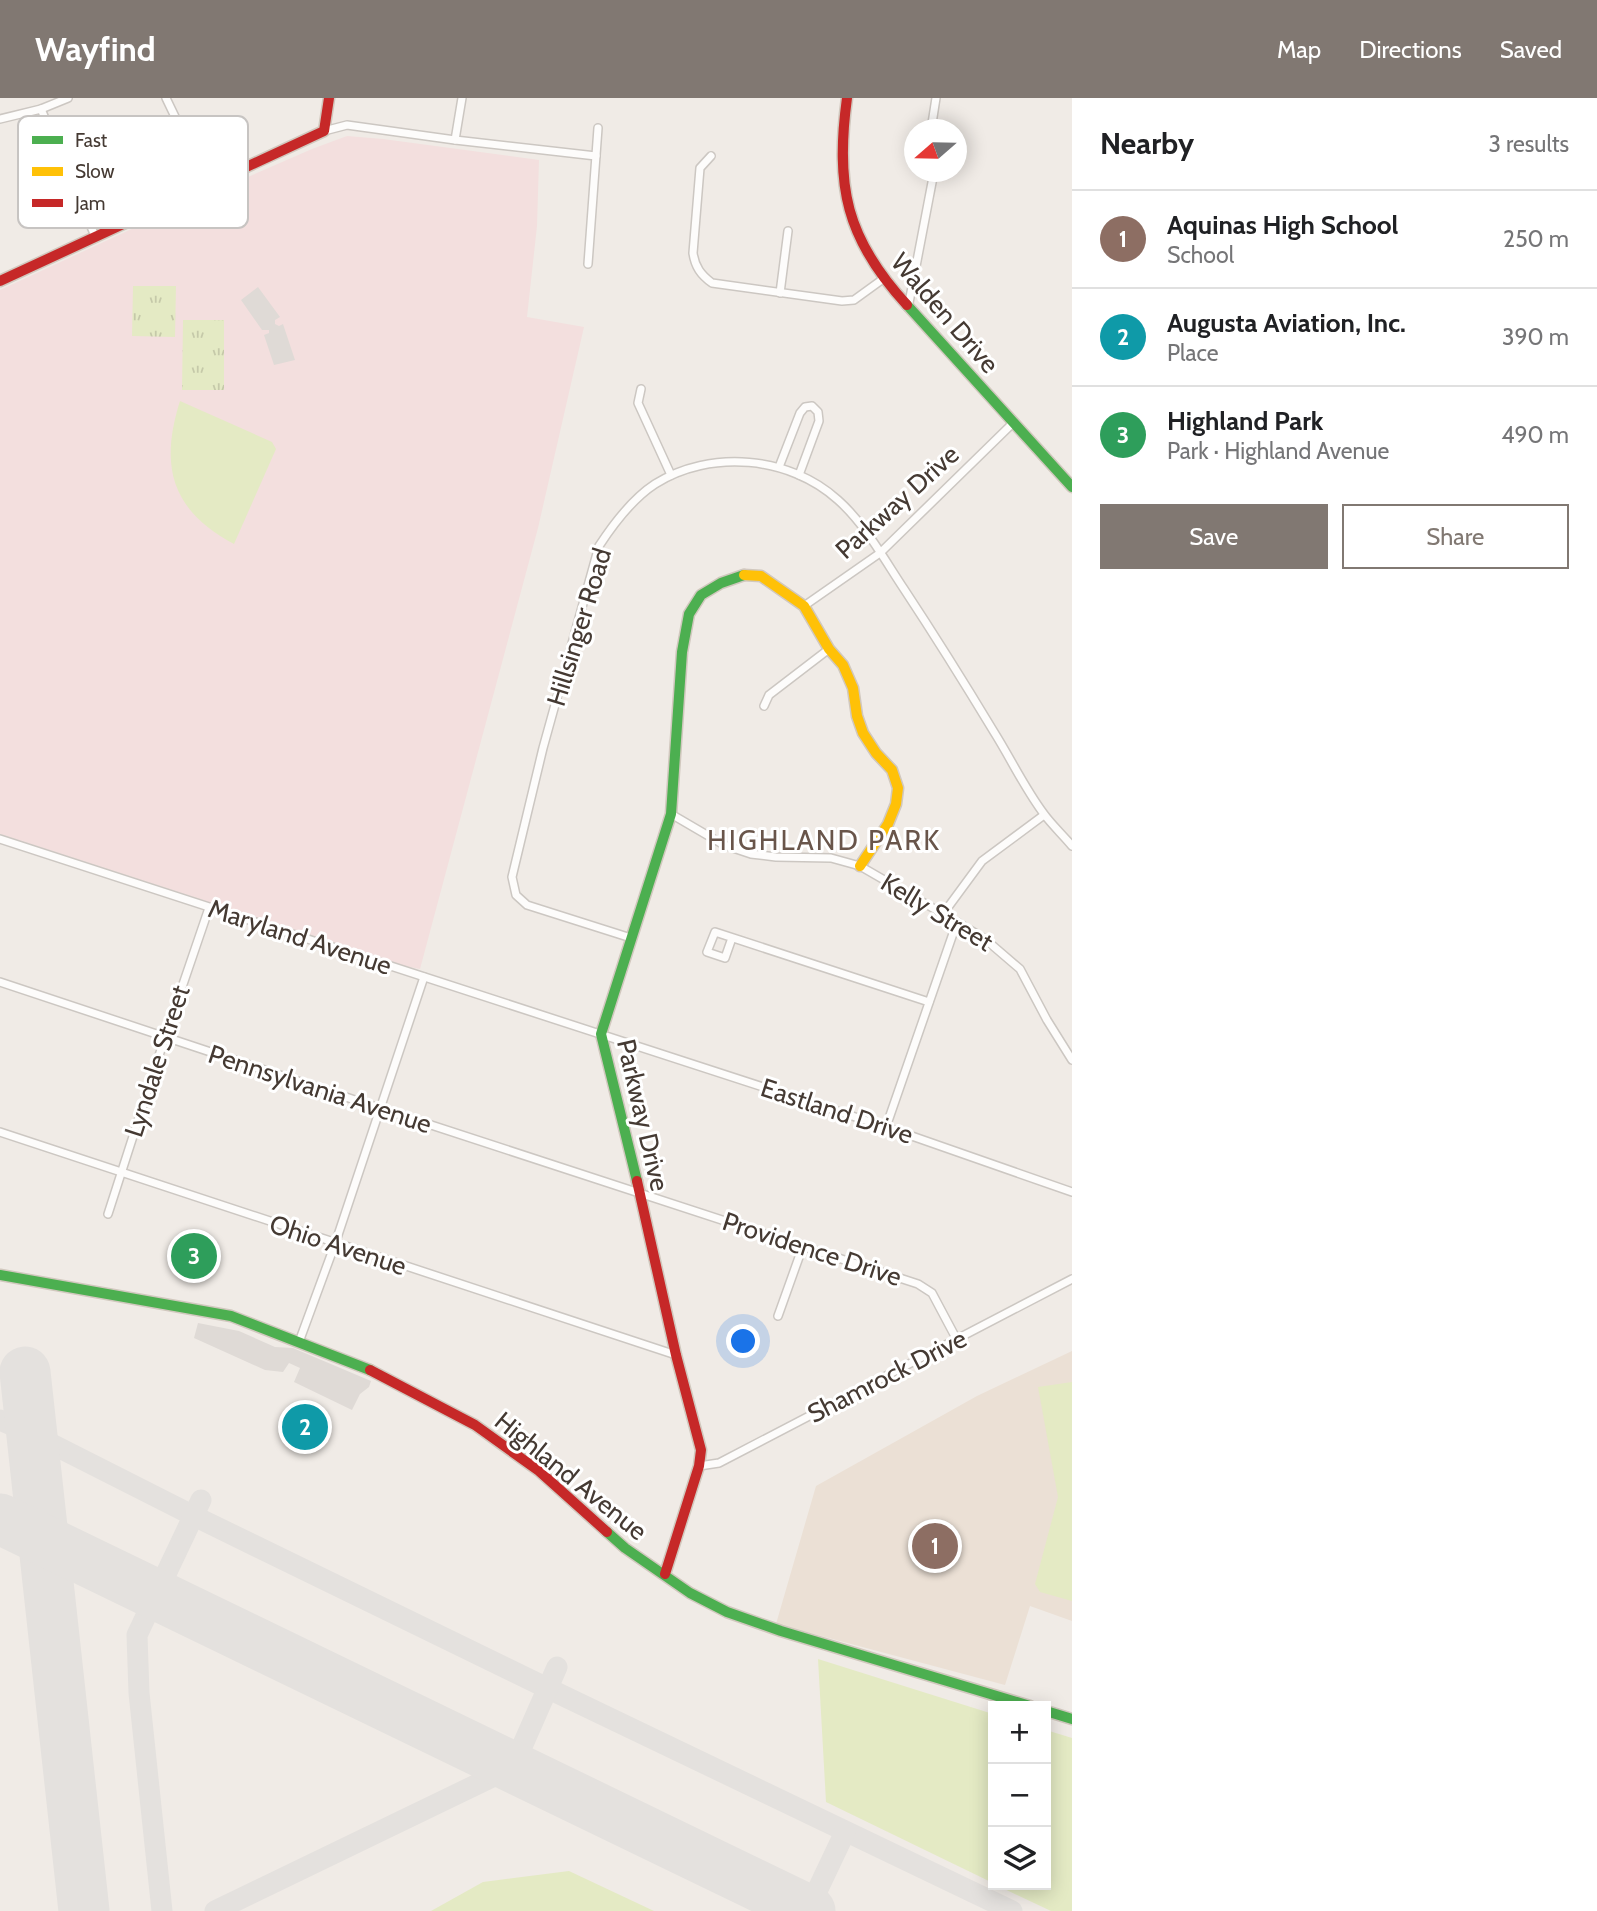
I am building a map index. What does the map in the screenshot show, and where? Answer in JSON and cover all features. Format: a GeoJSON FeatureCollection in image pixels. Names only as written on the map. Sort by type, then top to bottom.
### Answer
{"type":"FeatureCollection","features":[{"type":"Feature","properties":{"kind":"street"},"geometry":{"type":"LineString","coordinates":[[0,120],[41,109],[68,98]]}},
{"type":"Feature","properties":{"kind":"street"},"geometry":{"type":"LineString","coordinates":[[166,98],[175,116]]}},
{"type":"Feature","properties":{"kind":"street"},"geometry":{"type":"LineString","coordinates":[[324,131],[329,98]]}},
{"type":"Feature","properties":{"kind":"street"},"geometry":{"type":"LineString","coordinates":[[455,140],[462,98]]}},
{"type":"Feature","properties":{"kind":"street","name":"Walden Drive"},"geometry":{"type":"LineString","coordinates":[[847,98],[841,136],[848,206],[862,245],[883,279],[1072,487]]}},
{"type":"Feature","properties":{"kind":"street"},"geometry":{"type":"LineString","coordinates":[[933,119],[936,98]]}},
{"type":"Feature","properties":{"kind":"street"},"geometry":{"type":"LineString","coordinates":[[41,109],[44,116]]}},
{"type":"Feature","properties":{"kind":"street"},"geometry":{"type":"LineString","coordinates":[[248,167],[324,131],[347,125],[596,156]]}},
{"type":"Feature","properties":{"kind":"street"},"geometry":{"type":"LineString","coordinates":[[588,264],[598,128]]}},
{"type":"Feature","properties":{"kind":"street"},"geometry":{"type":"LineString","coordinates":[[711,156],[700,168],[693,253],[695,264],[702,276],[712,284],[842,301],[854,300],[883,279]]}},
{"type":"Feature","properties":{"kind":"street"},"geometry":{"type":"LineString","coordinates":[[908,307],[932,182]]}},
{"type":"Feature","properties":{"kind":"street"},"geometry":{"type":"LineString","coordinates":[[92,228],[95,236]]}},
{"type":"Feature","properties":{"kind":"street"},"geometry":{"type":"LineString","coordinates":[[0,281],[113,228]]}},
{"type":"Feature","properties":{"kind":"street"},"geometry":{"type":"LineString","coordinates":[[780,293],[788,231]]}},
{"type":"Feature","properties":{"kind":"street"},"geometry":{"type":"LineString","coordinates":[[640,389],[638,404],[671,475]]}},
{"type":"Feature","properties":{"kind":"street"},"geometry":{"type":"LineString","coordinates":[[779,467],[800,413],[805,407],[812,406],[818,412],[818,421],[799,475]]}},
{"type":"Feature","properties":{"kind":"street","name":"Parkway Drive"},"geometry":{"type":"LineString","coordinates":[[665,1574],[699,1466],[701,1450],[601,1034],[671,814],[681,652],[689,614],[701,595],[742,575],[761,576],[804,606],[880,553],[1013,423]]}},
{"type":"Feature","properties":{"kind":"street","name":"Hillsinger Road"},"geometry":{"type":"LineString","coordinates":[[631,938],[527,905],[516,895],[512,877],[553,711],[599,546],[617,521],[643,493],[671,475],[710,463],[757,462],[779,467],[819,486],[838,500],[880,553],[948,655],[1044,815],[1072,846]]}},
{"type":"Feature","properties":{"kind":"street"},"geometry":{"type":"LineString","coordinates":[[804,606],[829,649],[843,666],[853,688],[857,716],[863,733],[876,753],[892,770],[898,788],[896,804],[888,824],[860,866]]}},
{"type":"Feature","properties":{"kind":"street"},"geometry":{"type":"LineString","coordinates":[[764,706],[769,695],[829,649]]}},
{"type":"Feature","properties":{"kind":"street","name":"Kelly Street"},"geometry":{"type":"LineString","coordinates":[[671,814],[724,845],[751,854],[831,858],[860,866],[985,939],[1020,969],[1046,1020],[1072,1060]]}},
{"type":"Feature","properties":{"kind":"street"},"geometry":{"type":"LineString","coordinates":[[943,914],[982,860],[1044,815]]}},
{"type":"Feature","properties":{"kind":"street","name":"Maryland Avenue"},"geometry":{"type":"LineString","coordinates":[[0,839],[601,1034]]}},
{"type":"Feature","properties":{"kind":"street","name":"Lyndale Street"},"geometry":{"type":"LineString","coordinates":[[108,1214],[209,908]]}},
{"type":"Feature","properties":{"kind":"street"},"geometry":{"type":"LineString","coordinates":[[886,1127],[957,922]]}},
{"type":"Feature","properties":{"kind":"street"},"geometry":{"type":"LineString","coordinates":[[732,938],[929,1002]]}},
{"type":"Feature","properties":{"kind":"street"},"geometry":{"type":"LineString","coordinates":[[299,1342],[335,1244],[424,977]]}},
{"type":"Feature","properties":{"kind":"street","name":"Pennsylvania Avenue"},"geometry":{"type":"LineString","coordinates":[[0,982],[640,1193]]}},
{"type":"Feature","properties":{"kind":"street","name":"Eastland Drive"},"geometry":{"type":"LineString","coordinates":[[601,1034],[886,1127],[1072,1192]]}},
{"type":"Feature","properties":{"kind":"street","name":"Ohio Avenue"},"geometry":{"type":"LineString","coordinates":[[0,1132],[677,1355]]}},
{"type":"Feature","properties":{"kind":"street","name":"Providence Drive"},"geometry":{"type":"LineString","coordinates":[[640,1193],[918,1284],[932,1293],[957,1340]]}},
{"type":"Feature","properties":{"kind":"street"},"geometry":{"type":"LineString","coordinates":[[778,1316],[803,1246]]}},
{"type":"Feature","properties":{"kind":"street","name":"Highland Avenue"},"geometry":{"type":"LineString","coordinates":[[0,1275],[231,1316],[368,1369],[475,1425],[539,1471],[625,1548],[691,1593],[727,1612],[781,1631],[1013,1701]]}},
{"type":"Feature","properties":{"kind":"street","name":"Shamrock Drive"},"geometry":{"type":"LineString","coordinates":[[699,1466],[719,1463],[1072,1279]]}},
{"type":"Feature","properties":{"kind":"street"},"geometry":{"type":"LineString","coordinates":[[1051,1713],[1072,1719]]}},
{"type":"Feature","properties":{"kind":"shaded area"},"geometry":{"type":"Polygon","coordinates":[[[347,136],[539,160],[537,226],[527,317],[584,327],[538,528],[420,969],[0,834],[0,290],[134,228],[248,228],[248,177],[347,136]]]}},
{"type":"Feature","properties":{"kind":"shaded area"},"geometry":{"type":"Polygon","coordinates":[[[258,287],[280,317],[275,320],[275,324],[283,324],[295,360],[274,365],[264,335],[269,333],[269,330],[262,330],[241,300],[258,287]]]}},
{"type":"Feature","properties":{"kind":"shaded area"},"geometry":{"type":"Polygon","coordinates":[[[198,1323],[239,1331],[275,1347],[293,1348],[371,1381],[369,1387],[360,1394],[352,1410],[294,1382],[300,1368],[289,1363],[283,1372],[265,1370],[194,1338],[198,1323]]]}},
{"type":"Feature","properties":{"kind":"shaded area"},"geometry":{"type":"Polygon","coordinates":[[[1072,1351],[1072,1621],[1030,1606],[1005,1685],[776,1624],[816,1486],[977,1396],[1072,1351]]]}},
{"type":"Feature","properties":{"kind":"green space"},"geometry":{"type":"Polygon","coordinates":[[[133,286],[176,286],[175,337],[132,336],[133,286]]]}},
{"type":"Feature","properties":{"kind":"green space"},"geometry":{"type":"Polygon","coordinates":[[[183,320],[224,320],[224,390],[182,390],[183,320]]]}},
{"type":"Feature","properties":{"kind":"green space"},"geometry":{"type":"Polygon","coordinates":[[[180,401],[272,442],[276,449],[234,544],[196,517],[184,502],[176,485],[171,447],[180,401]]]}},
{"type":"Feature","properties":{"kind":"green space"},"geometry":{"type":"Polygon","coordinates":[[[1072,1382],[1072,1601],[1040,1592],[1035,1584],[1058,1497],[1038,1387],[1072,1382]]]}},
{"type":"Feature","properties":{"kind":"green space"},"geometry":{"type":"Polygon","coordinates":[[[818,1659],[988,1712],[988,1881],[826,1802],[818,1659]]]}},
{"type":"Feature","properties":{"kind":"green space"},"geometry":{"type":"Polygon","coordinates":[[[1051,1732],[1072,1738],[1072,1911],[1051,1911],[1007,1890],[1051,1890],[1051,1732]]]}},
{"type":"Feature","properties":{"kind":"green space"},"geometry":{"type":"Polygon","coordinates":[[[569,1871],[654,1911],[431,1911],[483,1882],[569,1871]]]}},
{"type":"Feature","properties":{"kind":"taxiway"},"geometry":{"type":"LineString","coordinates":[[0,1420],[547,1688],[1012,1911]]}},
{"type":"Feature","properties":{"kind":"taxiway"},"geometry":{"type":"LineString","coordinates":[[162,1911],[139,1693],[137,1635],[201,1500]]}},
{"type":"Feature","properties":{"kind":"taxiway"},"geometry":{"type":"LineString","coordinates":[[215,1911],[513,1767],[557,1667]]}},
{"type":"Feature","properties":{"kind":"taxiway"},"geometry":{"type":"LineString","coordinates":[[808,1910],[845,1832]]}},
{"type":"Feature","properties":{"kind":"runway"},"geometry":{"type":"LineString","coordinates":[[25,1372],[84,1911]]}},
{"type":"Feature","properties":{"kind":"runway"},"geometry":{"type":"LineString","coordinates":[[0,1519],[810,1911]]}},
{"type":"Feature","properties":{"kind":"traffic: fast"},"geometry":{"type":"LineString","coordinates":[[907,305],[1072,487]]}},
{"type":"Feature","properties":{"kind":"traffic: fast"},"geometry":{"type":"LineString","coordinates":[[637,1181],[601,1034],[671,814],[682,652],[689,614],[701,595],[721,583],[744,575]]}},
{"type":"Feature","properties":{"kind":"traffic: fast"},"geometry":{"type":"LineString","coordinates":[[0,1275],[231,1316],[370,1370]]}},
{"type":"Feature","properties":{"kind":"traffic: fast"},"geometry":{"type":"LineString","coordinates":[[607,1532],[625,1548],[690,1593],[727,1612],[781,1631],[1013,1701]]}},
{"type":"Feature","properties":{"kind":"traffic: fast"},"geometry":{"type":"LineString","coordinates":[[1051,1713],[1072,1719]]}},
{"type":"Feature","properties":{"kind":"traffic: slow"},"geometry":{"type":"LineString","coordinates":[[744,575],[761,576],[804,606],[829,649],[843,665],[853,688],[857,716],[863,733],[876,753],[892,770],[898,788],[896,804],[888,824],[860,866]]}},
{"type":"Feature","properties":{"kind":"traffic: jam"},"geometry":{"type":"LineString","coordinates":[[248,166],[324,131],[329,98]]}},
{"type":"Feature","properties":{"kind":"traffic: jam"},"geometry":{"type":"LineString","coordinates":[[847,98],[843,158],[850,210],[870,257],[907,305]]}},
{"type":"Feature","properties":{"kind":"traffic: jam"},"geometry":{"type":"LineString","coordinates":[[0,281],[114,228]]}},
{"type":"Feature","properties":{"kind":"traffic: jam"},"geometry":{"type":"LineString","coordinates":[[637,1181],[676,1355],[701,1450],[699,1466],[665,1574]]}},
{"type":"Feature","properties":{"kind":"traffic: jam"},"geometry":{"type":"LineString","coordinates":[[370,1370],[475,1425],[539,1471],[607,1532]]}},
{"type":"Feature","properties":{"kind":"place","name":"Highland Park"},"geometry":{"type":"Point","coordinates":[194,1256]}},
{"type":"Feature","properties":{"kind":"place","name":"Augusta Aviation, Inc."},"geometry":{"type":"Point","coordinates":[305,1427]}},
{"type":"Feature","properties":{"kind":"place","name":"Aquinas High School"},"geometry":{"type":"Point","coordinates":[935,1546]}},
{"type":"Feature","properties":{"kind":"district","name":"HIGHLAND PARK"},"geometry":{"type":"Point","coordinates":[824,840]}}]}
